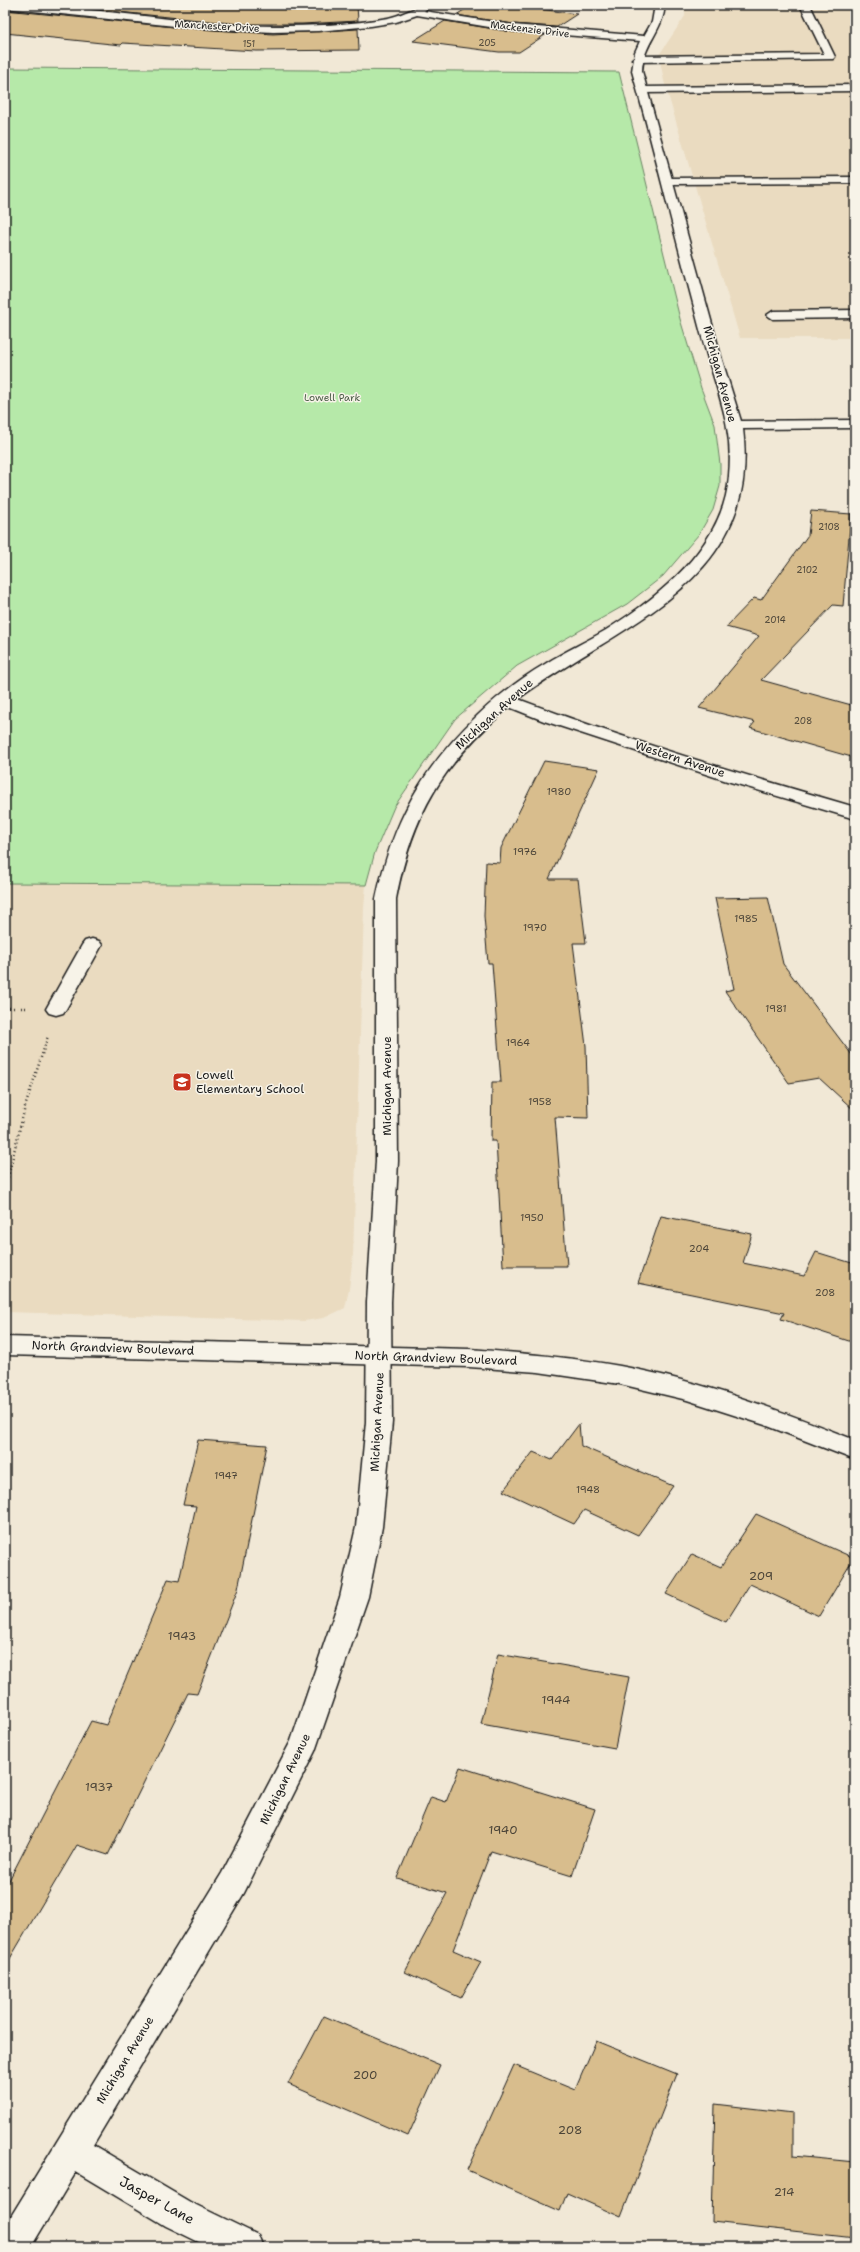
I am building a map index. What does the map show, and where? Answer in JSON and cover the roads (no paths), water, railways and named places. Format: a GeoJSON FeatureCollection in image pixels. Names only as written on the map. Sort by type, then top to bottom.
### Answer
{"type":"FeatureCollection","features":[{"type":"Feature","properties":{"kind":"street","name":"Manchester Drive"},"geometry":{"type":"LineString","coordinates":[[5,6],[172,24],[241,28],[342,27],[381,22],[415,12],[426,5]]}},
{"type":"Feature","properties":{"kind":"street"},"geometry":{"type":"LineString","coordinates":[[637,59],[639,50],[660,18],[660,5]]}},
{"type":"Feature","properties":{"kind":"street","name":"Mackenzie Drive"},"geometry":{"type":"LineString","coordinates":[[415,12],[513,28],[646,39]]}},
{"type":"Feature","properties":{"kind":"street","name":"Michigan Avenue"},"geometry":{"type":"LineString","coordinates":[[12,2247],[233,1883],[305,1742],[354,1597],[369,1527],[379,1422],[379,1302],[388,1160],[386,899],[389,872],[411,811],[430,778],[450,753],[506,700],[544,671],[615,631],[679,583],[706,553],[716,539],[735,494],[737,462],[735,425],[682,241],[668,181],[638,71],[637,59]]}},
{"type":"Feature","properties":{"kind":"street"},"geometry":{"type":"LineString","coordinates":[[735,425],[855,424]]}},
{"type":"Feature","properties":{"kind":"street","name":"Western Avenue"},"geometry":{"type":"LineString","coordinates":[[506,700],[550,717],[733,777],[855,813]]}},
{"type":"Feature","properties":{"kind":"street","name":"North Grandview Boulevard"},"geometry":{"type":"LineString","coordinates":[[5,1346],[380,1355],[469,1358],[538,1363],[620,1375],[689,1391],[774,1418],[855,1450]]}},
{"type":"Feature","properties":{"kind":"street","name":"Jasper Lane"},"geometry":{"type":"LineString","coordinates":[[70,2150],[178,2214],[246,2247]]}},
{"type":"Feature","properties":{"kind":"lane"},"geometry":{"type":"LineString","coordinates":[[637,59],[830,57],[805,5]]}},
{"type":"Feature","properties":{"kind":"lane"},"geometry":{"type":"LineString","coordinates":[[643,90],[855,88]]}},
{"type":"Feature","properties":{"kind":"lane"},"geometry":{"type":"LineString","coordinates":[[668,181],[855,180]]}},
{"type":"Feature","properties":{"kind":"lane"},"geometry":{"type":"LineString","coordinates":[[772,315],[855,314]]}},
{"type":"Feature","properties":{"kind":"lane"},"geometry":{"type":"LineString","coordinates":[[56,1009],[92,945]]}},
{"type":"Feature","properties":{"kind":"place","name":"Lowell Elementary School"},"geometry":{"type":"Point","coordinates":[182,1082]}},
{"type":"Feature","properties":{"kind":"park label","name":"Lowell Park"},"geometry":{"type":"Point","coordinates":[332,397]}}]}
